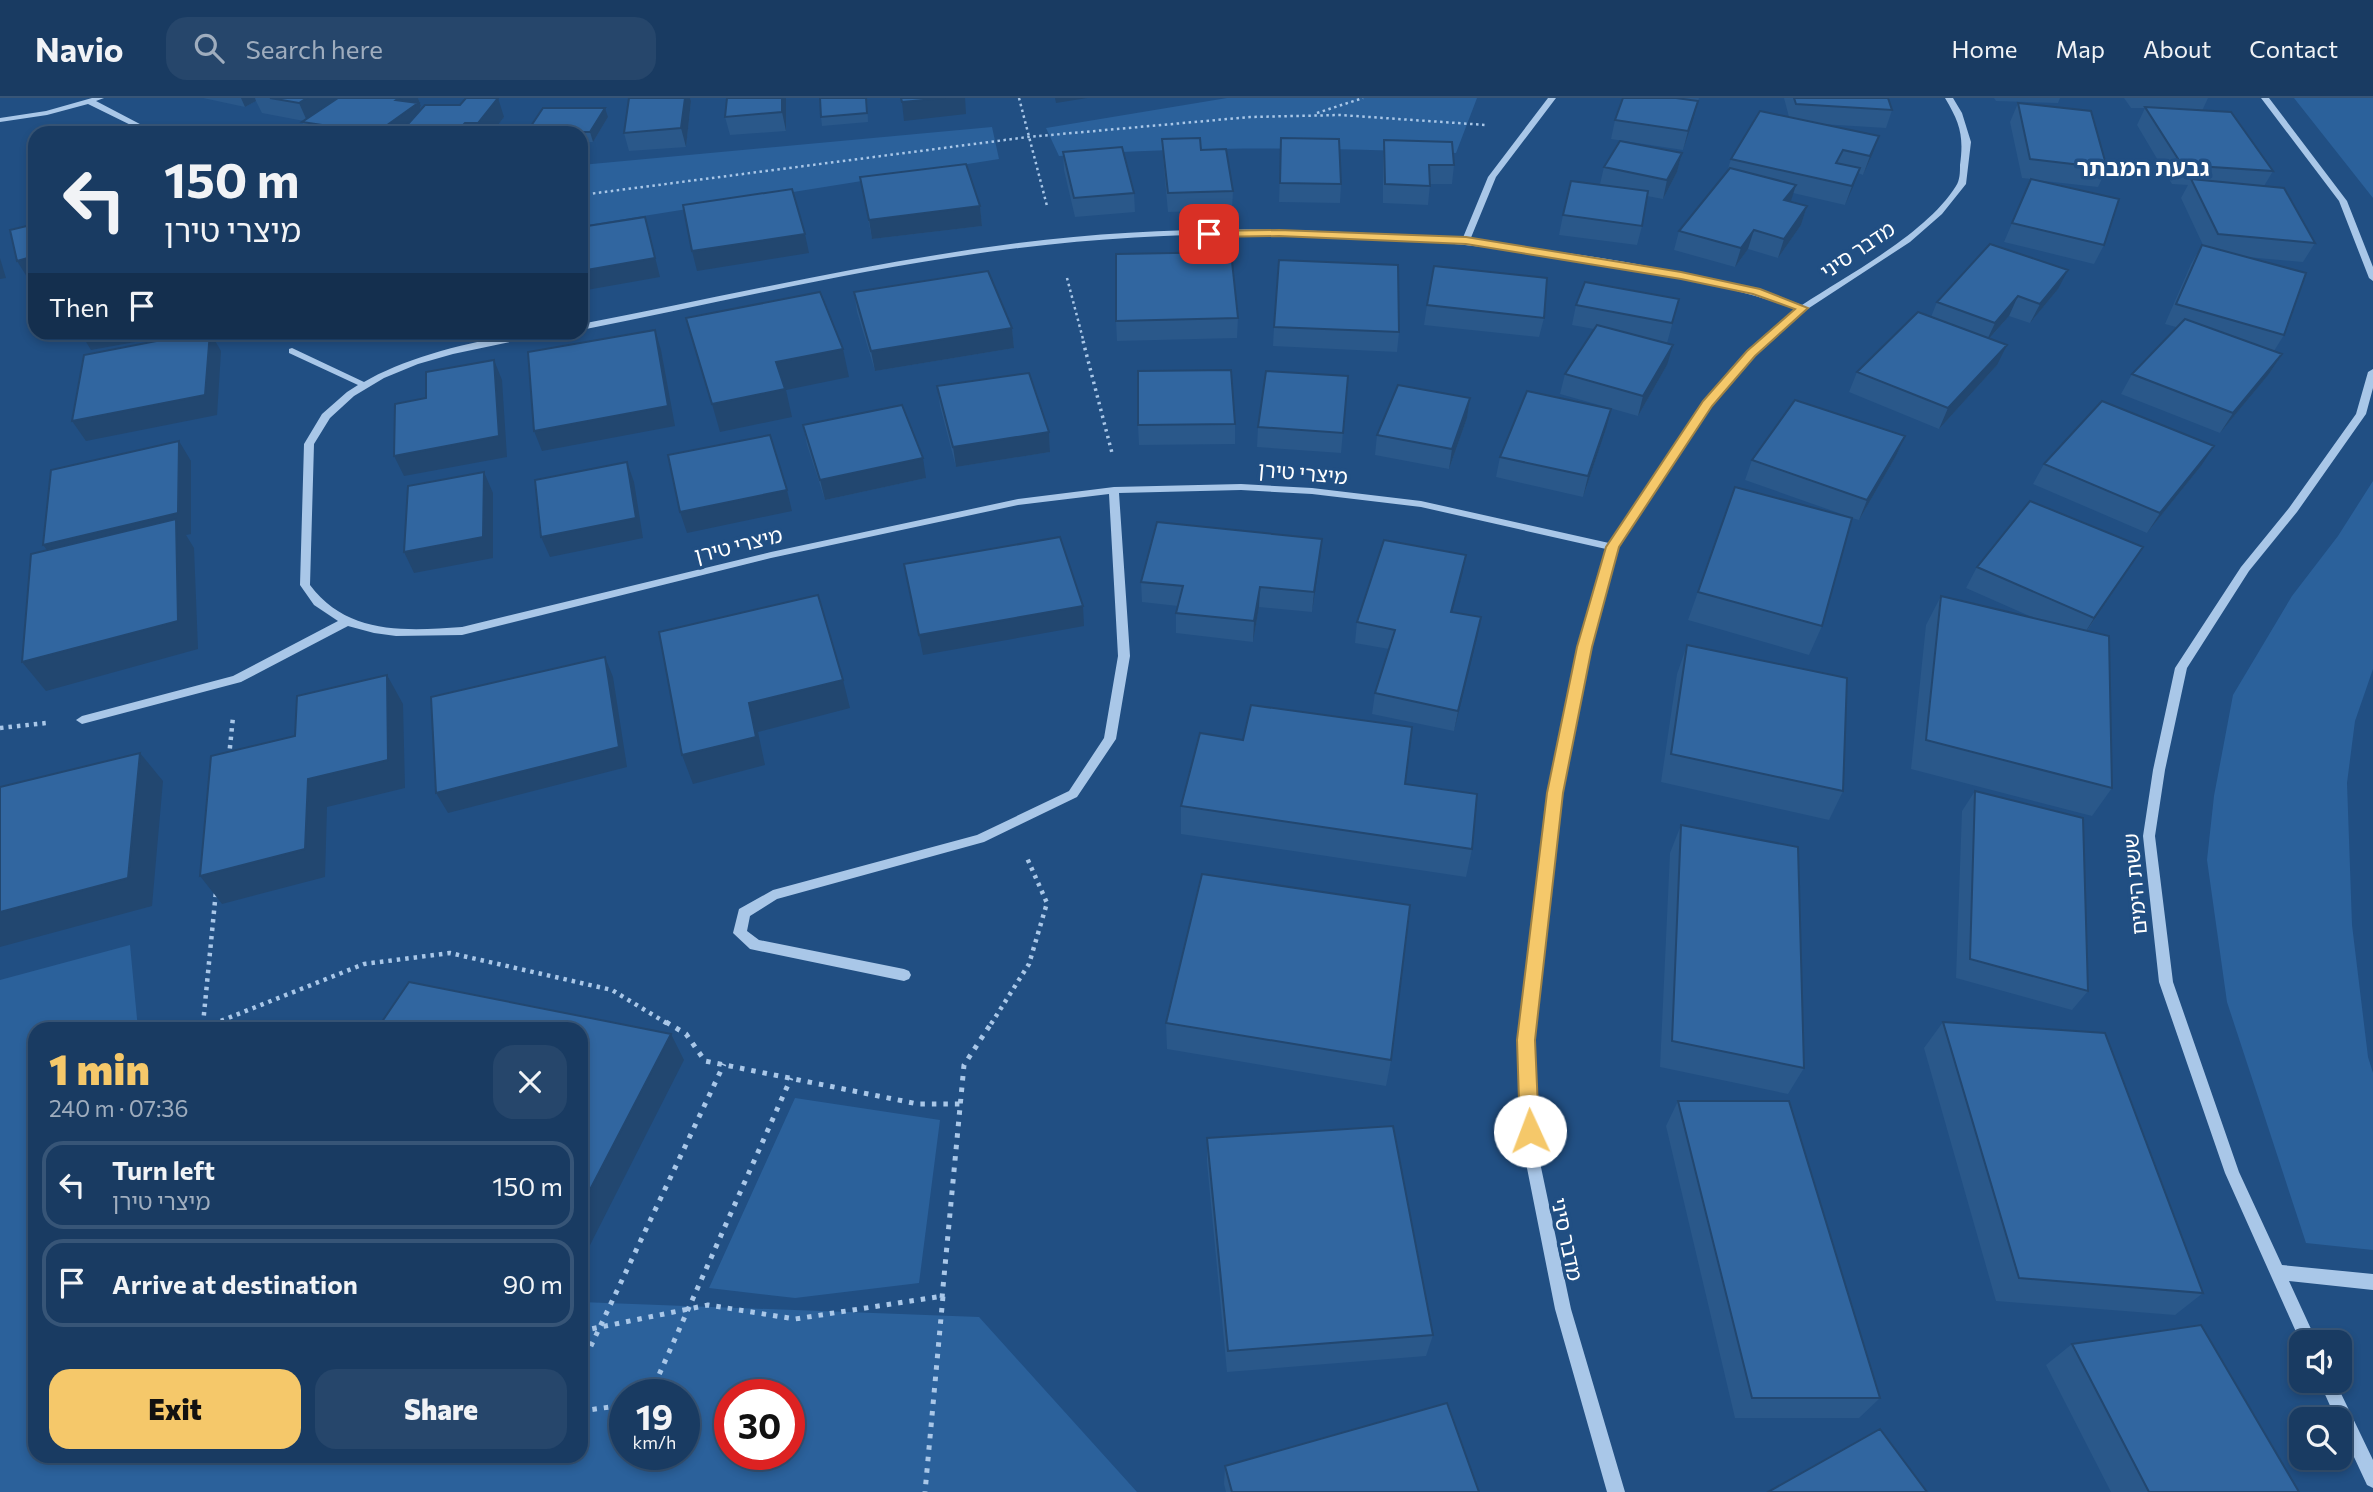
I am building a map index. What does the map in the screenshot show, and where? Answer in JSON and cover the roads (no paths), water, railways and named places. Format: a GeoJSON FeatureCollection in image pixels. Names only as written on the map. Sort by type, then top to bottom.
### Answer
{"type":"FeatureCollection","features":[{"type":"Feature","properties":{"kind":"street"},"geometry":{"type":"LineString","coordinates":[[0,120],[47,113],[100,98]]}},
{"type":"Feature","properties":{"kind":"street"},"geometry":{"type":"LineString","coordinates":[[1466,240],[1492,177],[1552,98]]}},
{"type":"Feature","properties":{"kind":"street","name":"מדבר סיני"},"geometry":{"type":"LineString","coordinates":[[1616,1492],[1563,1309],[1531,1153],[1526,1040],[1536,936],[1564,742],[1584,647],[1612,547],[1707,404],[1751,353],[1803,308],[1907,240],[1939,212],[1962,184],[1967,142],[1958,113],[1949,98]]}},
{"type":"Feature","properties":{"kind":"street"},"geometry":{"type":"LineString","coordinates":[[2265,98],[2343,201],[2373,278]]}},
{"type":"Feature","properties":{"kind":"street"},"geometry":{"type":"LineString","coordinates":[[89,101],[139,126]]}},
{"type":"Feature","properties":{"kind":"street"},"geometry":{"type":"LineString","coordinates":[[588,326],[952,255],[1058,241],[1279,233],[1466,240],[1681,275],[1756,292],[1803,308]]}},
{"type":"Feature","properties":{"kind":"street","name":"מיצרי טירן"},"geometry":{"type":"LineString","coordinates":[[512,340],[436,355],[365,385],[316,427],[309,444],[305,584],[314,602],[346,622],[413,635],[462,631],[875,533],[1018,502],[1114,490],[1241,487],[1312,491],[1421,504],[1612,547]]}},
{"type":"Feature","properties":{"kind":"street"},"geometry":{"type":"LineString","coordinates":[[292,351],[365,385]]}},
{"type":"Feature","properties":{"kind":"street","name":"ששת הימים"},"geometry":{"type":"LineString","coordinates":[[2304,1330],[2232,1173],[2166,982],[2149,836],[2159,770],[2181,668],[2245,569],[2293,510],[2361,414],[2373,372]]}},
{"type":"Feature","properties":{"kind":"street"},"geometry":{"type":"LineString","coordinates":[[904,975],[755,944],[740,933],[744,913],[773,895],[980,839],[1073,794],[1110,739],[1124,656],[1114,490]]}},
{"type":"Feature","properties":{"kind":"street"},"geometry":{"type":"LineString","coordinates":[[82,720],[237,678],[346,622]]}},
{"type":"Feature","properties":{"kind":"street"},"geometry":{"type":"LineString","coordinates":[[2277,1272],[2373,1282]]}},
{"type":"Feature","properties":{"kind":"street"},"geometry":{"type":"LineString","coordinates":[[2333,1393],[2373,1479]]}},
{"type":"Feature","properties":{"kind":"district","name":"גבעת המבתר"},"geometry":{"type":"Point","coordinates":[2143,167]}}]}
